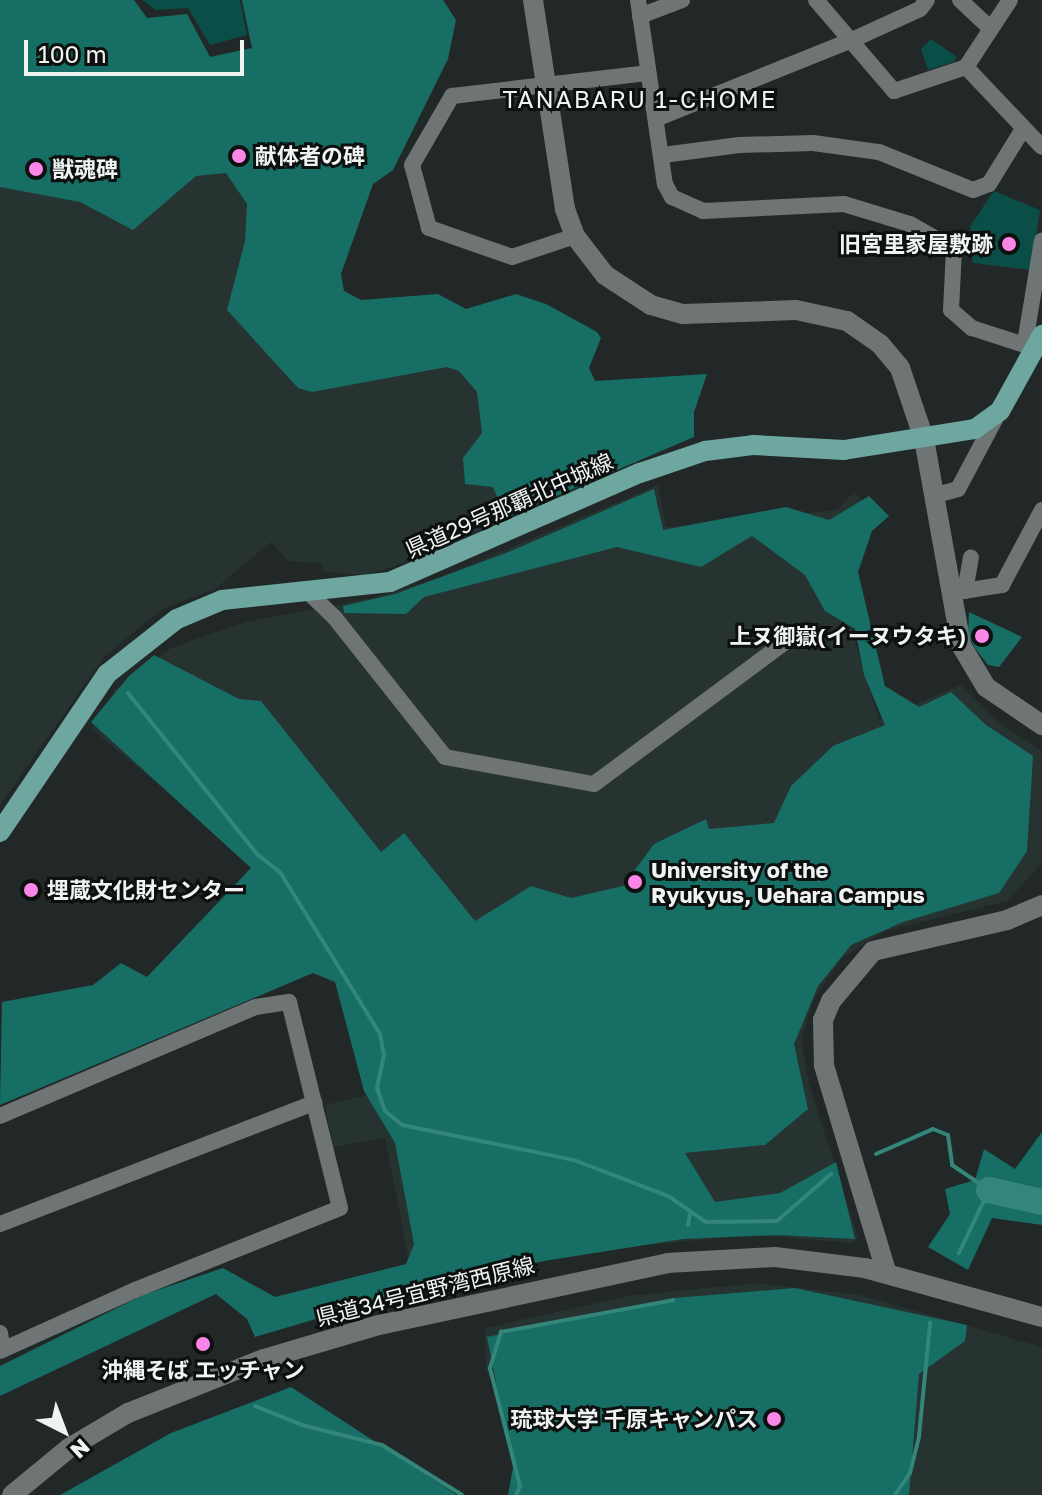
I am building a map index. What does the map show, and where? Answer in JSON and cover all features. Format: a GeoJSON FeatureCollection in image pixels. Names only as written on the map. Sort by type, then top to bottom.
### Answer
{"type":"FeatureCollection","features":[{"type":"Feature","properties":{"kind":"main road"},"geometry":{"type":"LineString","coordinates":[[533,0],[559,183],[575,236],[605,275],[651,305],[716,316],[796,310],[847,321],[880,344],[900,368],[924,439],[958,592],[957,633],[975,672],[1000,698],[1042,725]]}},
{"type":"Feature","properties":{"kind":"main road"},"geometry":{"type":"LineString","coordinates":[[1000,411],[1034,342]]}},
{"type":"Feature","properties":{"kind":"main road","name":"県道29号那覇北中城線"},"geometry":{"type":"LineString","coordinates":[[0,832],[107,674],[149,636],[222,600],[390,582],[417,573],[651,469],[705,451],[753,445],[844,450],[975,429],[1000,411]]}},
{"type":"Feature","properties":{"kind":"main road"},"geometry":{"type":"LineString","coordinates":[[886,1271],[824,1065],[821,1043],[831,1001],[873,951],[1007,920],[1042,905]]}},
{"type":"Feature","properties":{"kind":"main road","name":"県道34号宜野湾西原線"},"geometry":{"type":"LineString","coordinates":[[12,1495],[69,1448],[128,1413],[264,1359],[379,1325],[542,1285],[706,1258],[775,1257],[886,1271],[1042,1317]]}},
{"type":"Feature","properties":{"kind":"street"},"geometry":{"type":"LineString","coordinates":[[682,0],[639,8],[647,73],[658,118],[665,184],[684,206],[703,211],[844,204],[910,224],[954,249],[951,310],[972,328],[1034,342],[1042,240]]}},
{"type":"Feature","properties":{"kind":"street"},"geometry":{"type":"LineString","coordinates":[[816,0],[894,91],[966,67],[989,27],[1010,0]]}},
{"type":"Feature","properties":{"kind":"street"},"geometry":{"type":"LineString","coordinates":[[658,118],[852,40],[920,9],[927,0]]}},
{"type":"Feature","properties":{"kind":"street"},"geometry":{"type":"LineString","coordinates":[[960,0],[989,27]]}},
{"type":"Feature","properties":{"kind":"street"},"geometry":{"type":"LineString","coordinates":[[966,67],[1042,147]]}},
{"type":"Feature","properties":{"kind":"street"},"geometry":{"type":"LineString","coordinates":[[575,236],[512,257],[429,228],[412,165],[452,96],[647,73]]}},
{"type":"Feature","properties":{"kind":"street"},"geometry":{"type":"LineString","coordinates":[[663,155],[739,145],[813,143],[879,152],[973,190],[989,184],[1023,129]]}},
{"type":"Feature","properties":{"kind":"street"},"geometry":{"type":"LineString","coordinates":[[936,495],[958,489],[1000,411]]}},
{"type":"Feature","properties":{"kind":"street"},"geometry":{"type":"LineString","coordinates":[[971,558],[958,592],[1002,585],[1042,510]]}},
{"type":"Feature","properties":{"kind":"street"},"geometry":{"type":"LineString","coordinates":[[307,591],[335,618],[445,757],[594,784],[789,639]]}},
{"type":"Feature","properties":{"kind":"street"},"geometry":{"type":"LineString","coordinates":[[0,1116],[256,1007],[289,1002],[340,1208],[1,1345]]}},
{"type":"Feature","properties":{"kind":"street"},"geometry":{"type":"LineString","coordinates":[[0,1224],[314,1103]]}},
{"type":"Feature","properties":{"kind":"shaded area"},"geometry":{"type":"Polygon","coordinates":[[[0,0],[338,247],[331,292],[579,380],[685,433],[422,557],[365,575],[323,572],[323,564],[288,561],[271,542],[215,589],[162,609],[104,657],[0,805],[0,0]]]}},
{"type":"Feature","properties":{"kind":"shaded area","name":"University of the Ryukyus, Uehara Campus"},"geometry":{"type":"Polygon","coordinates":[[[658,485],[666,527],[837,510],[854,492],[880,518],[852,559],[852,632],[879,720],[960,685],[1001,724],[1041,750],[1042,863],[1007,901],[885,931],[843,957],[814,998],[801,1039],[809,1084],[858,1237],[853,1243],[753,1235],[592,1250],[414,1285],[385,1138],[333,1147],[325,1105],[371,1094],[331,961],[259,869],[92,729],[115,690],[171,648],[245,622],[377,597],[439,578],[658,485]]]}},
{"type":"Feature","properties":{"kind":"shaded area","name":"琉球大学 千原キャンパス"},"geometry":{"type":"Polygon","coordinates":[[[758,1283],[860,1295],[1042,1347],[1042,1495],[515,1495],[528,1467],[486,1370],[485,1328],[628,1296],[758,1283]]]}},
{"type":"Feature","properties":{"kind":"green space"},"geometry":{"type":"Polygon","coordinates":[[[0,0],[134,0],[147,18],[187,14],[210,57],[252,48],[242,0],[443,0],[456,20],[448,59],[393,170],[373,184],[341,274],[344,291],[361,300],[438,294],[466,309],[516,294],[546,304],[597,332],[601,338],[589,368],[595,381],[707,374],[694,412],[694,437],[505,518],[493,487],[465,484],[463,458],[482,433],[477,392],[459,371],[447,367],[312,392],[298,388],[227,310],[245,241],[247,204],[226,173],[196,176],[133,230],[80,202],[0,187],[0,0]]]}},
{"type":"Feature","properties":{"kind":"green space"},"geometry":{"type":"Polygon","coordinates":[[[142,0],[240,0],[247,35],[210,45],[188,8],[156,10],[142,0]]]}},
{"type":"Feature","properties":{"kind":"green space"},"geometry":{"type":"Polygon","coordinates":[[[931,39],[957,57],[953,62],[928,70],[921,49],[931,39]]]}},
{"type":"Feature","properties":{"kind":"green space"},"geometry":{"type":"Polygon","coordinates":[[[994,191],[1040,210],[1031,270],[973,263],[970,226],[994,191]]]}},
{"type":"Feature","properties":{"kind":"green space","name":"University of the Ryukyus, Uehara Campus"},"geometry":{"type":"Polygon","coordinates":[[[654,489],[663,530],[786,507],[829,520],[869,496],[889,516],[872,531],[858,572],[885,686],[919,707],[951,692],[986,725],[1033,756],[1027,851],[999,893],[903,922],[851,945],[818,986],[794,1044],[808,1109],[765,1145],[685,1153],[715,1202],[780,1193],[836,1162],[855,1239],[778,1235],[683,1239],[544,1261],[434,1284],[255,1337],[247,1319],[216,1294],[0,1396],[0,1366],[143,1295],[223,1268],[275,1297],[406,1264],[414,1244],[395,1143],[364,1091],[335,982],[313,973],[0,1105],[2,1002],[93,985],[121,963],[147,977],[251,868],[91,722],[129,676],[154,655],[239,699],[261,701],[381,852],[404,833],[475,921],[531,886],[571,898],[623,886],[654,844],[706,819],[709,829],[774,823],[791,786],[833,746],[885,725],[864,675],[855,629],[825,611],[805,575],[752,536],[701,567],[617,547],[424,597],[406,614],[344,613],[343,606],[395,594],[506,553],[654,489]]]}},
{"type":"Feature","properties":{"kind":"green space"},"geometry":{"type":"Polygon","coordinates":[[[969,612],[1022,637],[999,667],[988,665],[975,648],[968,635],[969,612]]]}},
{"type":"Feature","properties":{"kind":"green space"},"geometry":{"type":"Polygon","coordinates":[[[1042,1132],[1042,1225],[992,1218],[968,1270],[928,1247],[950,1214],[945,1189],[975,1180],[984,1149],[1015,1169],[1042,1132]]]}},
{"type":"Feature","properties":{"kind":"green space","name":"琉球大学 千原キャンパス"},"geometry":{"type":"Polygon","coordinates":[[[795,1288],[967,1325],[965,1341],[919,1374],[909,1495],[508,1495],[513,1467],[487,1337],[674,1298],[795,1288]]]}},
{"type":"Feature","properties":{"kind":"green space"},"geometry":{"type":"Polygon","coordinates":[[[291,1387],[457,1495],[60,1495],[171,1433],[291,1387]]]}},
{"type":"Feature","properties":{"kind":"waterway"},"geometry":{"type":"LineString","coordinates":[[128,693],[258,855],[280,872],[380,1034],[384,1055],[377,1088],[385,1111],[402,1125],[574,1160],[668,1196],[706,1222],[777,1221],[831,1174]]}},
{"type":"Feature","properties":{"kind":"waterway"},"geometry":{"type":"LineString","coordinates":[[876,1154],[933,1129],[948,1135],[952,1165],[989,1190],[959,1253]]}},
{"type":"Feature","properties":{"kind":"waterway"},"geometry":{"type":"LineString","coordinates":[[989,1190],[1042,1202]]}},
{"type":"Feature","properties":{"kind":"waterway"},"geometry":{"type":"LineString","coordinates":[[688,1225],[690,1214]]}},
{"type":"Feature","properties":{"kind":"waterway"},"geometry":{"type":"LineString","coordinates":[[516,1495],[520,1486],[490,1368],[501,1332],[673,1300]]}},
{"type":"Feature","properties":{"kind":"waterway"},"geometry":{"type":"LineString","coordinates":[[895,1495],[910,1473],[919,1436],[930,1323]]}},
{"type":"Feature","properties":{"kind":"waterway"},"geometry":{"type":"LineString","coordinates":[[255,1406],[302,1425],[382,1445],[462,1495]]}},
{"type":"Feature","properties":{"kind":"place","name":"献体者の碑"},"geometry":{"type":"Point","coordinates":[239,156]}},
{"type":"Feature","properties":{"kind":"place","name":"獣魂碑"},"geometry":{"type":"Point","coordinates":[36,169]}},
{"type":"Feature","properties":{"kind":"place","name":"旧宮里家屋敷跡"},"geometry":{"type":"Point","coordinates":[1009,244]}},
{"type":"Feature","properties":{"kind":"place","name":"上ヌ御嶽(イーヌウタキ)"},"geometry":{"type":"Point","coordinates":[982,636]}},
{"type":"Feature","properties":{"kind":"place","name":"University of the Ryukyus, Uehara Campus"},"geometry":{"type":"Point","coordinates":[635,882]}},
{"type":"Feature","properties":{"kind":"place","name":"埋蔵文化財センター"},"geometry":{"type":"Point","coordinates":[31,890]}},
{"type":"Feature","properties":{"kind":"place","name":"沖縄そば エッチャン"},"geometry":{"type":"Point","coordinates":[203,1344]}},
{"type":"Feature","properties":{"kind":"place","name":"琉球大学 千原キャンパス"},"geometry":{"type":"Point","coordinates":[774,1419]}},
{"type":"Feature","properties":{"kind":"district","name":"TANABARU 1-CHOME"},"geometry":{"type":"Point","coordinates":[640,99]}}]}
